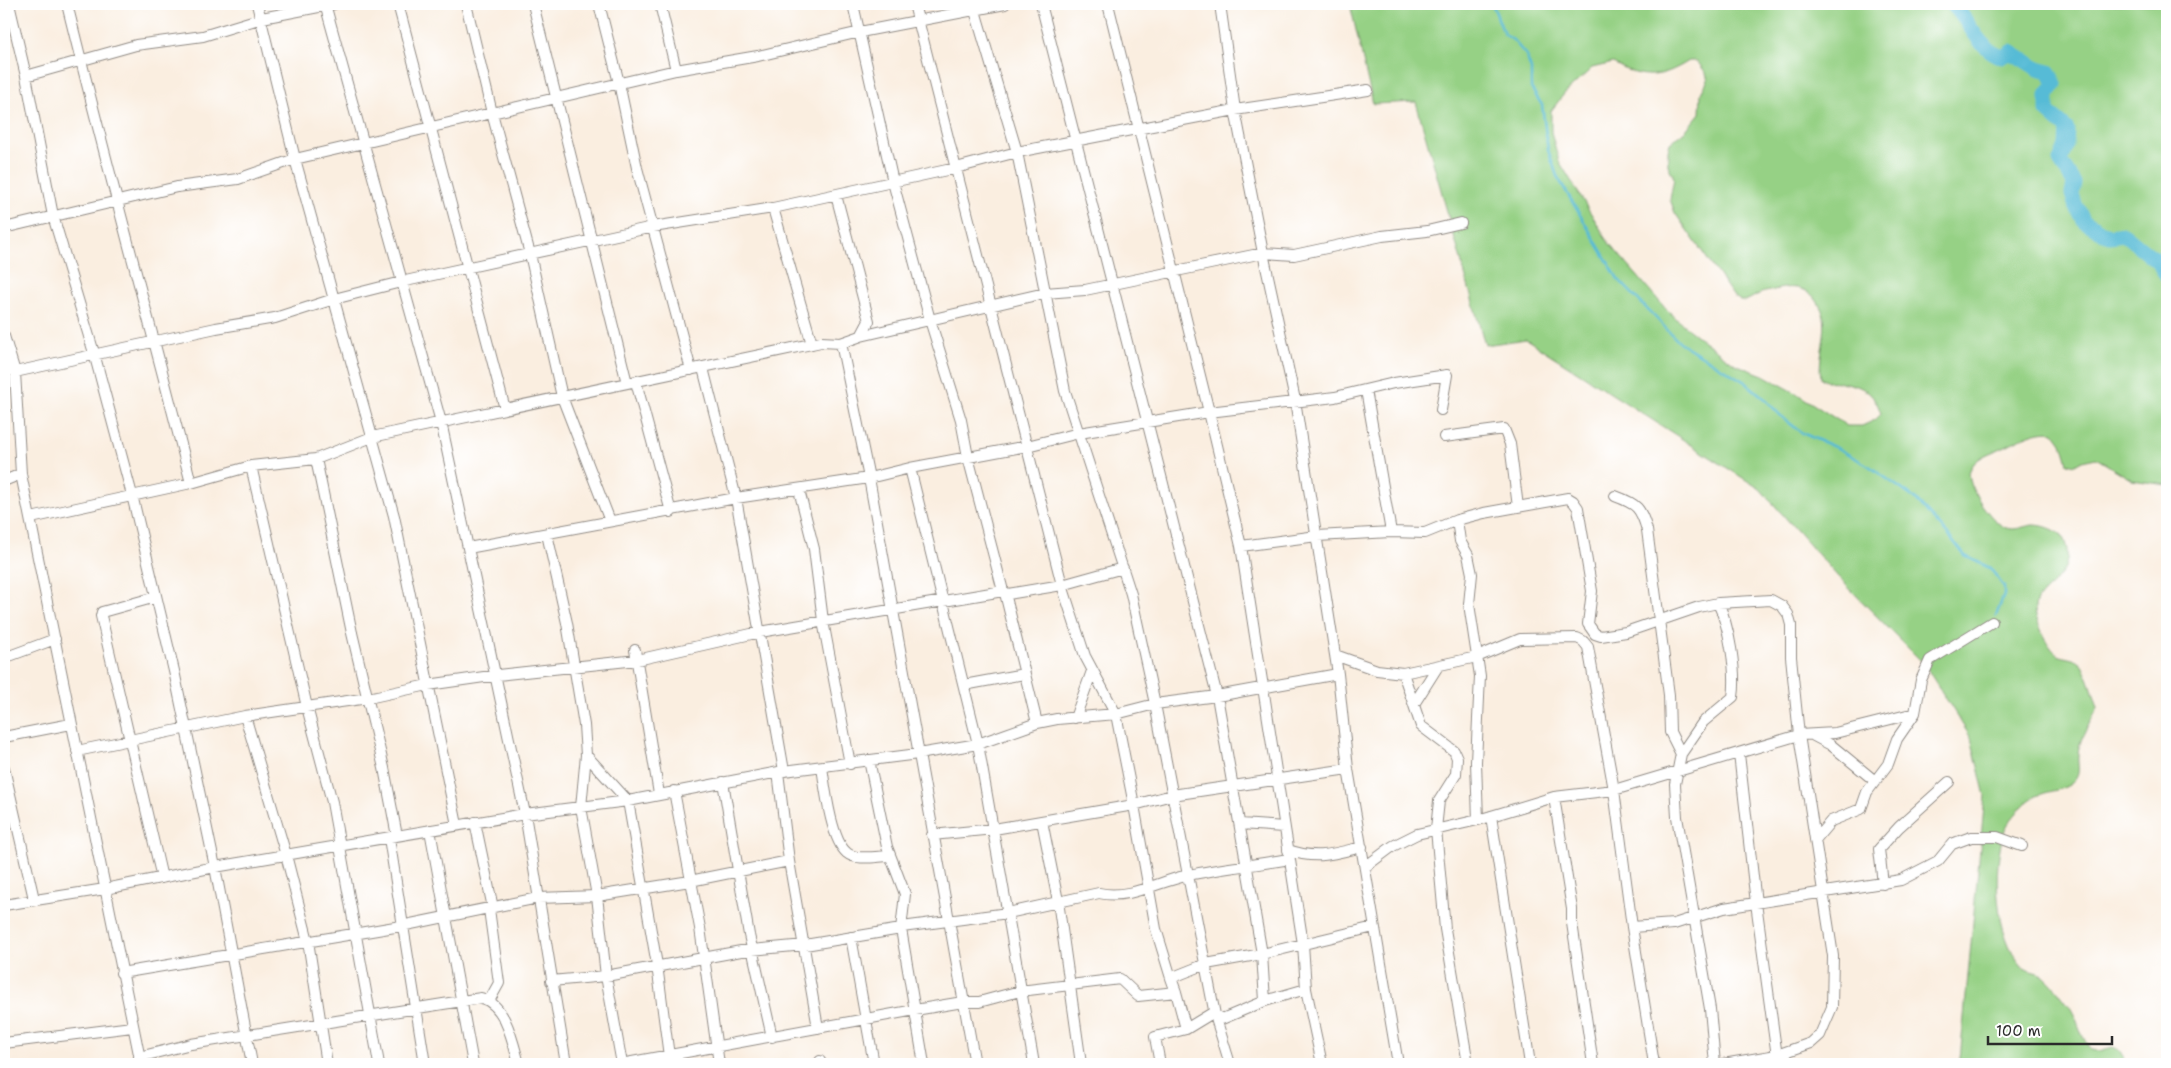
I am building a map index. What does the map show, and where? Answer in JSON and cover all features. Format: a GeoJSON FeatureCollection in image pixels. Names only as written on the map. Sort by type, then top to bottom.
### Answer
{"type":"FeatureCollection","features":[{"type":"Feature","properties":{"kind":"street"},"geometry":{"type":"LineString","coordinates":[[9,4],[26,76],[53,216],[94,353],[132,495],[156,597],[215,867],[252,1064]]}},
{"type":"Feature","properties":{"kind":"street"},"geometry":{"type":"LineString","coordinates":[[68,4],[116,201],[191,482]]}},
{"type":"Feature","properties":{"kind":"street"},"geometry":{"type":"LineString","coordinates":[[257,4],[262,18],[295,159],[394,516],[457,825]]}},
{"type":"Feature","properties":{"kind":"street"},"geometry":{"type":"LineString","coordinates":[[398,4],[505,409]]}},
{"type":"Feature","properties":{"kind":"street"},"geometry":{"type":"LineString","coordinates":[[466,4],[492,113],[530,254],[562,397],[610,521]]}},
{"type":"Feature","properties":{"kind":"street"},"geometry":{"type":"LineString","coordinates":[[533,4],[592,241],[631,383],[671,512]]}},
{"type":"Feature","properties":{"kind":"street"},"geometry":{"type":"LineString","coordinates":[[599,4],[620,83],[636,168],[691,370]]}},
{"type":"Feature","properties":{"kind":"street"},"geometry":{"type":"LineString","coordinates":[[660,4],[676,70]]}},
{"type":"Feature","properties":{"kind":"street"},"geometry":{"type":"LineString","coordinates":[[853,4],[894,182],[930,320],[961,420],[968,457],[1037,723]]}},
{"type":"Feature","properties":{"kind":"street"},"geometry":{"type":"LineString","coordinates":[[914,4],[1062,585],[1085,656],[1116,714],[1156,929],[1186,1029]]}},
{"type":"Feature","properties":{"kind":"street"},"geometry":{"type":"LineString","coordinates":[[4,228],[176,187],[238,179],[295,159],[676,70],[758,56],[860,32],[919,22],[974,6],[1005,4]]}},
{"type":"Feature","properties":{"kind":"street"},"geometry":{"type":"LineString","coordinates":[[1041,4],[1217,696],[1262,954],[1265,1001]]}},
{"type":"Feature","properties":{"kind":"street"},"geometry":{"type":"LineString","coordinates":[[1108,4],[1209,412],[1240,546],[1303,944],[1306,990],[1322,1064]]}},
{"type":"Feature","properties":{"kind":"street"},"geometry":{"type":"LineString","coordinates":[[1220,4],[1235,110],[1263,253],[1295,400],[1338,674],[1348,769],[1398,1064]]}},
{"type":"Feature","properties":{"kind":"street"},"geometry":{"type":"LineString","coordinates":[[26,76],[136,45],[203,36],[262,18],[328,5],[363,143],[441,422],[525,814],[566,1064]]}},
{"type":"Feature","properties":{"kind":"street"},"geometry":{"type":"LineString","coordinates":[[974,6],[1017,152],[1065,391],[1123,568],[1155,704],[1214,1012],[1230,1064]]}},
{"type":"Feature","properties":{"kind":"street"},"geometry":{"type":"LineString","coordinates":[[4,366],[15,372],[94,353],[275,318],[334,299],[466,266],[592,241],[653,226],[772,208],[836,195],[1017,152],[1235,110],[1368,90]]}},
{"type":"Feature","properties":{"kind":"street"},"geometry":{"type":"LineString","coordinates":[[836,195],[869,321],[860,336]]}},
{"type":"Feature","properties":{"kind":"street"},"geometry":{"type":"LineString","coordinates":[[772,208],[812,344]]}},
{"type":"Feature","properties":{"kind":"street"},"geometry":{"type":"LineString","coordinates":[[31,518],[191,482],[251,466],[316,459],[372,437],[821,342],[841,343],[860,336],[1045,293],[1085,290],[1263,253],[1294,255],[1382,236],[1427,231],[1461,223]]}},
{"type":"Feature","properties":{"kind":"street"},"geometry":{"type":"LineString","coordinates":[[4,336],[15,372],[21,474],[140,1061],[190,1044],[246,1037],[370,1014],[481,998],[489,1001],[507,1025],[519,1064]]}},
{"type":"Feature","properties":{"kind":"street"},"geometry":{"type":"LineString","coordinates":[[841,343],[869,478],[932,835],[975,1064]]}},
{"type":"Feature","properties":{"kind":"street"},"geometry":{"type":"LineString","coordinates":[[703,368],[736,498],[760,632],[781,772],[789,861],[818,1028]]}},
{"type":"Feature","properties":{"kind":"street"},"geometry":{"type":"LineString","coordinates":[[468,548],[610,521],[671,512],[736,498],[869,478],[910,468],[1028,446],[1079,433],[1209,412],[1366,390],[1394,383],[1447,375],[1441,410]]}},
{"type":"Feature","properties":{"kind":"street"},"geometry":{"type":"LineString","coordinates":[[1366,390],[1390,532]]}},
{"type":"Feature","properties":{"kind":"street"},"geometry":{"type":"LineString","coordinates":[[1444,437],[1504,429],[1510,444],[1518,506]]}},
{"type":"Feature","properties":{"kind":"street"},"geometry":{"type":"LineString","coordinates":[[316,459],[368,698],[393,837],[401,926],[426,1064]]}},
{"type":"Feature","properties":{"kind":"street"},"geometry":{"type":"LineString","coordinates":[[251,466],[307,707],[316,736],[340,845],[354,933],[379,1064]]}},
{"type":"Feature","properties":{"kind":"street"},"geometry":{"type":"LineString","coordinates":[[910,468],[978,744],[1034,1064]]}},
{"type":"Feature","properties":{"kind":"street"},"geometry":{"type":"LineString","coordinates":[[4,480],[21,474]]}},
{"type":"Feature","properties":{"kind":"street"},"geometry":{"type":"LineString","coordinates":[[799,490],[814,549],[823,621],[850,764]]}},
{"type":"Feature","properties":{"kind":"street"},"geometry":{"type":"LineString","coordinates":[[1615,496],[1628,501],[1642,511],[1648,530],[1648,543],[1669,695],[1670,732],[1681,754]]}},
{"type":"Feature","properties":{"kind":"street"},"geometry":{"type":"LineString","coordinates":[[1240,546],[1317,536],[1425,532],[1456,520],[1518,506],[1562,498],[1573,501],[1578,508],[1592,591],[1588,624],[1594,632],[1592,658]]}},
{"type":"Feature","properties":{"kind":"street"},"geometry":{"type":"LineString","coordinates":[[1456,520],[1460,541],[1468,555],[1472,574],[1469,604],[1480,676],[1476,762],[1478,820]]}},
{"type":"Feature","properties":{"kind":"street"},"geometry":{"type":"LineString","coordinates":[[547,534],[567,623],[584,725],[586,755],[581,807],[597,896],[606,976],[621,1064],[670,1060],[716,1047],[915,1010],[963,1002],[979,1002],[1020,991],[1069,984],[1120,979],[1138,996],[1176,992]]}},
{"type":"Feature","properties":{"kind":"street"},"geometry":{"type":"LineString","coordinates":[[77,751],[246,716],[368,698],[428,685],[574,666],[823,621],[893,611],[942,600],[1062,585],[1123,568]]}},
{"type":"Feature","properties":{"kind":"street"},"geometry":{"type":"LineString","coordinates":[[156,597],[110,609],[102,612],[101,616],[162,878]]}},
{"type":"Feature","properties":{"kind":"street"},"geometry":{"type":"LineString","coordinates":[[1335,655],[1377,670],[1403,673],[1477,658],[1520,638],[1577,638],[1594,632],[1626,632],[1718,602],[1771,600],[1782,606],[1788,614],[1791,625],[1799,736],[1833,956],[1832,1007],[1820,1035],[1811,1044],[1778,1060],[1723,1064]]}},
{"type":"Feature","properties":{"kind":"street"},"geometry":{"type":"LineString","coordinates":[[1715,1064],[1710,1009],[1696,918],[1677,817],[1675,784],[1681,754],[1703,722],[1733,696],[1729,637],[1726,619],[1718,602]]}},
{"type":"Feature","properties":{"kind":"street"},"geometry":{"type":"LineString","coordinates":[[1815,840],[1831,822],[1860,810],[1867,792],[1888,764],[1897,739],[1915,713],[1921,680],[1930,660],[1992,622]]}},
{"type":"Feature","properties":{"kind":"street"},"geometry":{"type":"LineString","coordinates":[[1577,638],[1584,641],[1592,658],[1614,790],[1632,928],[1654,1064]]}},
{"type":"Feature","properties":{"kind":"street"},"geometry":{"type":"LineString","coordinates":[[4,658],[55,639]]}},
{"type":"Feature","properties":{"kind":"street"},"geometry":{"type":"LineString","coordinates":[[636,655],[659,794]]}},
{"type":"Feature","properties":{"kind":"street"},"geometry":{"type":"LineString","coordinates":[[1414,704],[1438,666]]}},
{"type":"Feature","properties":{"kind":"street"},"geometry":{"type":"LineString","coordinates":[[1075,718],[1092,672]]}},
{"type":"Feature","properties":{"kind":"street"},"geometry":{"type":"LineString","coordinates":[[1403,673],[1421,726],[1454,751],[1457,758],[1456,774],[1439,801],[1436,829],[1445,929],[1468,1064]]}},
{"type":"Feature","properties":{"kind":"street"},"geometry":{"type":"LineString","coordinates":[[964,685],[1024,674]]}},
{"type":"Feature","properties":{"kind":"street"},"geometry":{"type":"LineString","coordinates":[[4,905],[105,889],[215,867],[475,822],[628,801],[781,772],[850,764],[978,744],[1037,723],[1116,714],[1155,704],[1217,696],[1338,674]]}},
{"type":"Feature","properties":{"kind":"street"},"geometry":{"type":"LineString","coordinates":[[1365,868],[1404,840],[1436,829],[1478,820],[1554,797],[1614,790],[1799,736],[1814,736],[1915,713]]}},
{"type":"Feature","properties":{"kind":"street"},"geometry":{"type":"LineString","coordinates":[[246,716],[286,855],[308,941],[328,1064]]}},
{"type":"Feature","properties":{"kind":"street"},"geometry":{"type":"LineString","coordinates":[[4,737],[71,724]]}},
{"type":"Feature","properties":{"kind":"street"},"geometry":{"type":"LineString","coordinates":[[1814,736],[1831,744],[1875,781]]}},
{"type":"Feature","properties":{"kind":"street"},"geometry":{"type":"LineString","coordinates":[[1739,754],[1756,903],[1778,1060]]}},
{"type":"Feature","properties":{"kind":"street"},"geometry":{"type":"LineString","coordinates":[[586,755],[628,801],[657,966],[670,1060]]}},
{"type":"Feature","properties":{"kind":"street"},"geometry":{"type":"LineString","coordinates":[[870,760],[889,856],[905,894],[902,928],[924,1064]]}},
{"type":"Feature","properties":{"kind":"street"},"geometry":{"type":"LineString","coordinates":[[822,767],[829,811],[837,836],[846,853],[856,857],[889,856]]}},
{"type":"Feature","properties":{"kind":"street"},"geometry":{"type":"LineString","coordinates":[[4,768],[34,899]]}},
{"type":"Feature","properties":{"kind":"street"},"geometry":{"type":"LineString","coordinates":[[932,835],[1042,821],[1134,806],[1172,795],[1348,769]]}},
{"type":"Feature","properties":{"kind":"street"},"geometry":{"type":"LineString","coordinates":[[723,782],[752,950],[772,1037]]}},
{"type":"Feature","properties":{"kind":"street"},"geometry":{"type":"LineString","coordinates":[[1882,884],[1880,849],[1899,827],[1949,782]]}},
{"type":"Feature","properties":{"kind":"street"},"geometry":{"type":"LineString","coordinates":[[674,791],[704,957],[719,1064]]}},
{"type":"Feature","properties":{"kind":"street"},"geometry":{"type":"LineString","coordinates":[[1554,797],[1572,909],[1572,923],[1593,1064]]}},
{"type":"Feature","properties":{"kind":"street"},"geometry":{"type":"LineString","coordinates":[[1491,816],[1530,1064]]}},
{"type":"Feature","properties":{"kind":"street"},"geometry":{"type":"LineString","coordinates":[[1042,821],[1058,901],[1081,1064]]}},
{"type":"Feature","properties":{"kind":"street"},"geometry":{"type":"LineString","coordinates":[[475,822],[491,908],[499,976],[497,990],[489,1001]]}},
{"type":"Feature","properties":{"kind":"street"},"geometry":{"type":"LineString","coordinates":[[1240,824],[1284,827]]}},
{"type":"Feature","properties":{"kind":"street"},"geometry":{"type":"LineString","coordinates":[[430,830],[444,916],[473,1064]]}},
{"type":"Feature","properties":{"kind":"street"},"geometry":{"type":"LineString","coordinates":[[1632,928],[1674,924],[1710,912],[1756,903],[1901,880],[1938,861],[1952,844],[1965,838],[1997,837],[2022,846]]}},
{"type":"Feature","properties":{"kind":"street"},"geometry":{"type":"LineString","coordinates":[[552,981],[606,976],[704,957],[805,945],[902,928],[1008,913],[1099,893],[1110,896],[1126,894],[1188,875],[1247,867],[1289,855],[1318,857],[1362,847]]}},
{"type":"Feature","properties":{"kind":"street"},"geometry":{"type":"LineString","coordinates":[[121,973],[401,926],[538,898],[597,896],[690,881],[789,861]]}},
{"type":"Feature","properties":{"kind":"street"},"geometry":{"type":"LineString","coordinates":[[1171,978],[1206,964],[1262,954],[1374,927]]}},
{"type":"Feature","properties":{"kind":"street"},"geometry":{"type":"LineString","coordinates":[[851,937],[874,1064]]}},
{"type":"Feature","properties":{"kind":"street"},"geometry":{"type":"LineString","coordinates":[[1214,1012],[1218,1019],[1222,1019],[1265,1001],[1306,990]]}},
{"type":"Feature","properties":{"kind":"street"},"geometry":{"type":"LineString","coordinates":[[1160,1064],[1155,1037],[1186,1029],[1214,1012]]}},
{"type":"Feature","properties":{"kind":"street"},"geometry":{"type":"LineString","coordinates":[[4,1043],[132,1027]]}},
{"type":"Feature","properties":{"kind":"green space"},"geometry":{"type":"Polygon","coordinates":[[[1350,4],[2167,4],[2167,485],[2132,480],[2096,458],[2082,461],[2075,465],[2068,463],[2062,443],[2054,432],[2047,431],[2032,434],[1981,457],[1972,466],[1969,476],[1980,502],[1992,517],[2004,527],[2015,529],[2033,525],[2041,526],[2052,529],[2062,535],[2067,550],[2067,562],[2056,581],[2036,602],[2036,616],[2042,634],[2053,650],[2059,655],[2078,661],[2081,665],[2098,707],[2080,743],[2078,773],[2075,780],[2066,787],[2041,794],[2028,801],[2005,829],[2000,847],[1997,883],[2001,920],[2006,938],[2022,966],[2043,975],[2057,990],[2074,1014],[2083,1038],[2091,1050],[2099,1051],[2113,1047],[2119,1050],[2128,1064],[1956,1064],[1960,1059],[1985,796],[1971,738],[1924,664],[1839,578],[1760,489],[1526,339],[1485,345],[1416,102],[1373,104],[1350,4]],[[1689,61],[1669,71],[1651,75],[1633,72],[1613,63],[1592,68],[1564,94],[1551,111],[1551,132],[1559,161],[1609,243],[1665,308],[1689,330],[1735,364],[1763,375],[1796,393],[1847,426],[1862,426],[1875,420],[1881,414],[1875,400],[1866,391],[1854,385],[1823,380],[1821,378],[1820,362],[1825,328],[1823,313],[1814,297],[1802,289],[1787,288],[1762,293],[1743,301],[1734,297],[1675,213],[1670,199],[1674,178],[1668,165],[1668,151],[1670,143],[1686,130],[1700,113],[1701,93],[1708,80],[1706,73],[1697,61],[1689,61]]]}},
{"type":"Feature","properties":{"kind":"waterway"},"geometry":{"type":"LineString","coordinates":[[1491,4],[1504,34],[1513,40],[1526,55],[1531,69],[1531,88],[1542,105],[1548,150],[1557,176],[1618,279],[1679,342],[1745,382],[1802,433],[1839,449],[1869,466],[1914,498],[1965,556],[1990,568],[2004,587],[2004,595],[1996,616]]}},
{"type":"Feature","properties":{"kind":"waterway"},"geometry":{"type":"LineString","coordinates":[[1952,4],[1980,41],[1993,53],[2002,57],[2011,52],[2038,69],[2049,72],[2055,84],[2047,95],[2047,111],[2067,129],[2066,145],[2060,161],[2074,183],[2072,194],[2084,221],[2109,236],[2124,234],[2157,261],[2167,276]]}}]}
